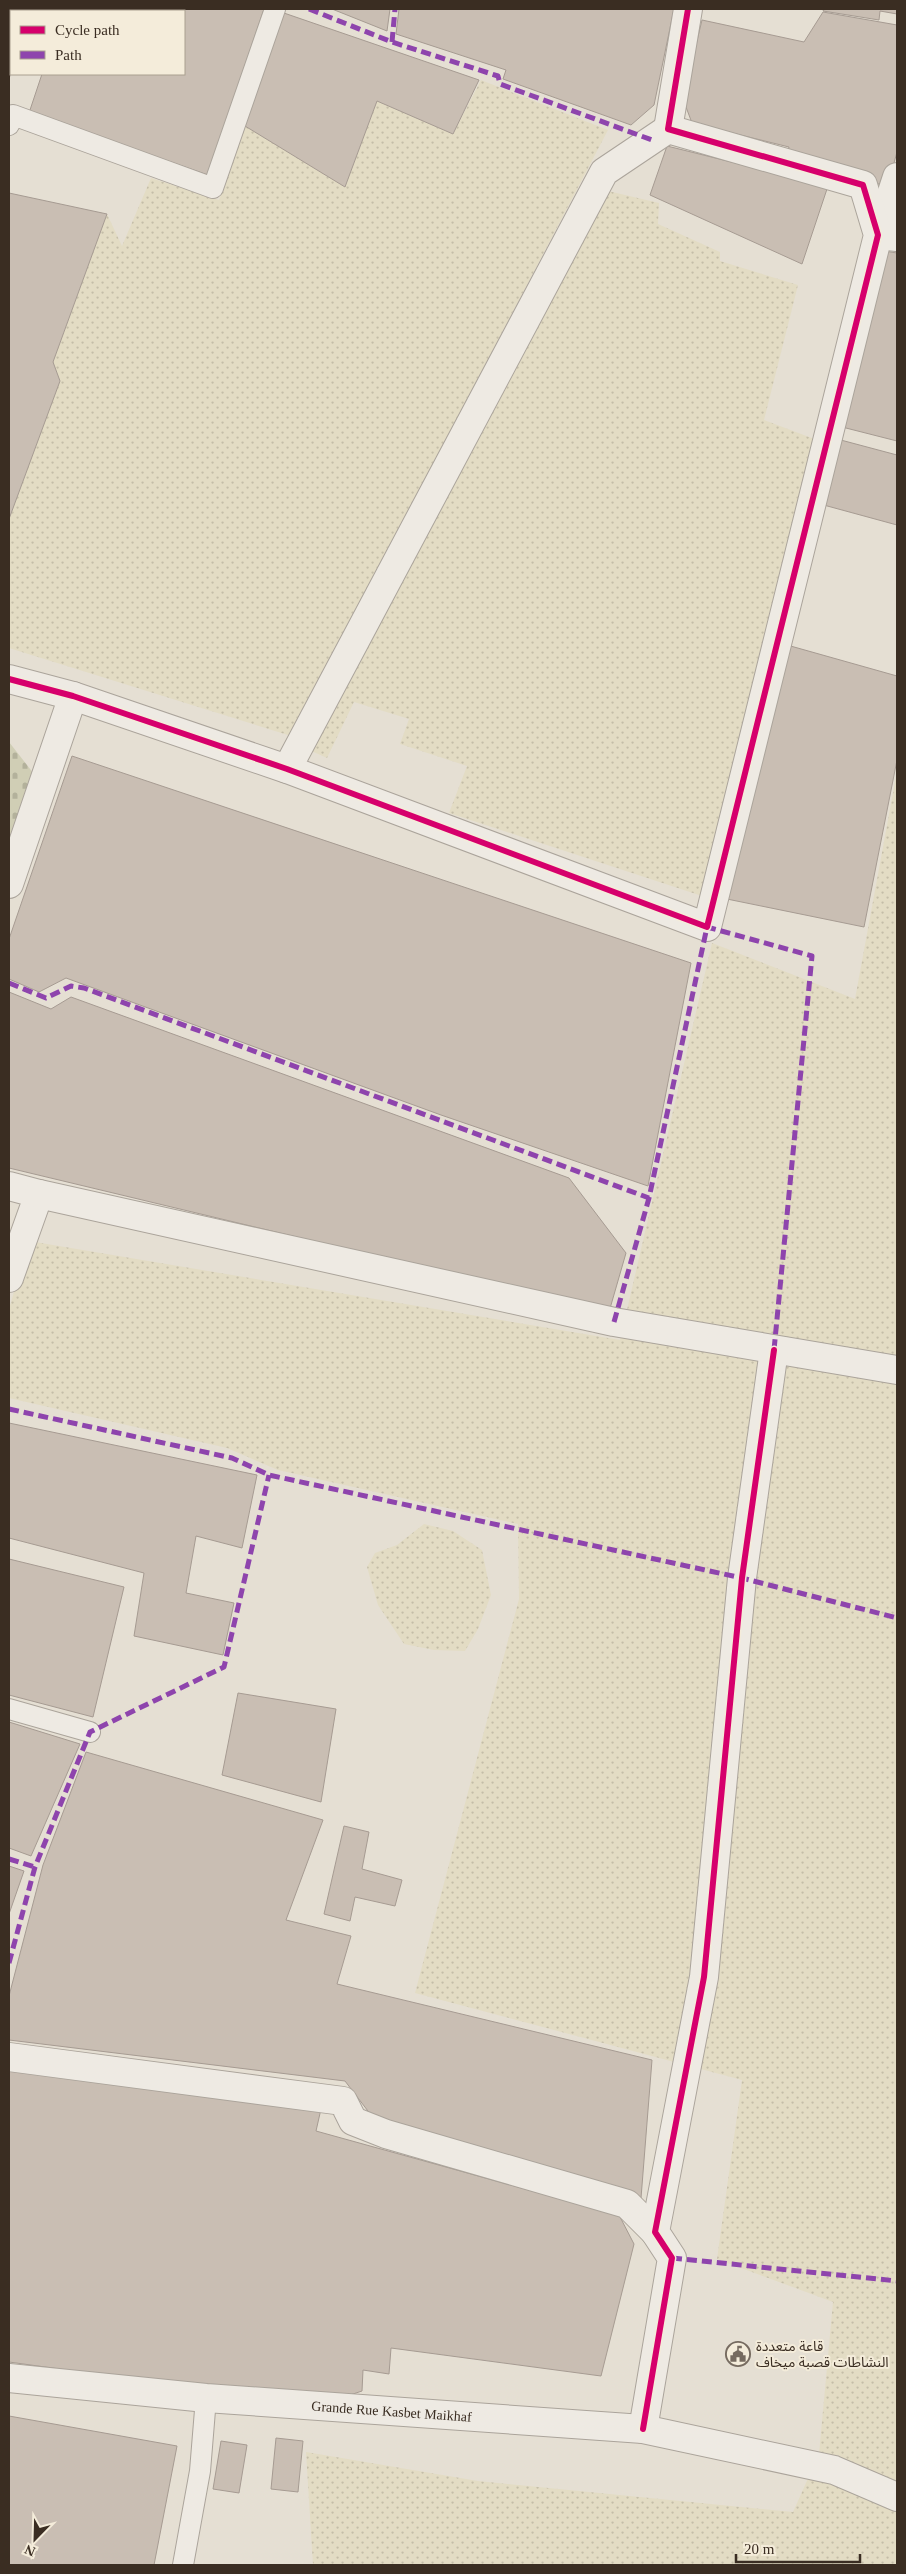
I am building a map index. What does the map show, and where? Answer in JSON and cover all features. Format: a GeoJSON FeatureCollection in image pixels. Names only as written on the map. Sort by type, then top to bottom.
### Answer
{"type":"FeatureCollection","features":[{"type":"Feature","properties":{"kind":"street"},"geometry":{"type":"LineString","coordinates":[[287,769],[604,172],[668,129],[688,9]]}},
{"type":"Feature","properties":{"kind":"street"},"geometry":{"type":"LineString","coordinates":[[668,129],[863,185],[888,236]]}},
{"type":"Feature","properties":{"kind":"street"},"geometry":{"type":"LineString","coordinates":[[9,679],[72,696],[287,769],[707,927],[888,236],[897,177]]}},
{"type":"Feature","properties":{"kind":"street"},"geometry":{"type":"LineString","coordinates":[[9,884],[72,696]]}},
{"type":"Feature","properties":{"kind":"street"},"geometry":{"type":"LineString","coordinates":[[9,1186],[614,1322],[897,1370]]}},
{"type":"Feature","properties":{"kind":"street"},"geometry":{"type":"LineString","coordinates":[[9,1278],[39,1194]]}},
{"type":"Feature","properties":{"kind":"street"},"geometry":{"type":"LineString","coordinates":[[655,2232],[704,1977],[742,1578],[774,1350]]}},
{"type":"Feature","properties":{"kind":"street"},"geometry":{"type":"LineString","coordinates":[[9,2057],[343,2101],[353,2121],[386,2134],[627,2204],[655,2232],[672,2258],[643,2429]]}},
{"type":"Feature","properties":{"kind":"street","name":"Grande Rue Kasbet Maikhaf"},"geometry":{"type":"LineString","coordinates":[[9,2378],[206,2398],[643,2429],[772,2455],[834,2470],[897,2498]]}},
{"type":"Feature","properties":{"kind":"lane"},"geometry":{"type":"LineString","coordinates":[[9,125],[13,116],[213,188],[275,9]]}},
{"type":"Feature","properties":{"kind":"lane"},"geometry":{"type":"LineString","coordinates":[[9,1709],[90,1732]]}},
{"type":"Feature","properties":{"kind":"lane"},"geometry":{"type":"LineString","coordinates":[[183,2565],[200,2471],[206,2398]]}},
{"type":"Feature","properties":{"kind":"shaded area"},"geometry":{"type":"Polygon","coordinates":[[[481,80],[608,130],[291,736],[9,648],[9,519],[60,381],[53,362],[107,214],[122,246],[151,178],[219,200],[245,126],[345,187],[377,101],[453,134],[481,80]]]}},
{"type":"Feature","properties":{"kind":"shaded area"},"geometry":{"type":"Polygon","coordinates":[[[608,191],[659,203],[658,224],[720,252],[720,261],[798,285],[764,420],[817,440],[702,896],[449,813],[467,766],[400,744],[409,719],[354,702],[327,758],[307,749],[608,191]]]}},
{"type":"Feature","properties":{"kind":"shaded area"},"geometry":{"type":"Polygon","coordinates":[[[897,771],[897,2565],[313,2565],[306,2452],[478,2481],[793,2512],[819,2454],[833,2302],[717,2259],[742,2080],[415,1993],[519,1599],[518,1524],[278,1470],[227,1448],[9,1398],[9,1309],[29,1241],[620,1340],[712,943],[855,999],[897,771]]]}},
{"type":"Feature","properties":{"kind":"shaded area"},"geometry":{"type":"Polygon","coordinates":[[[424,1524],[453,1531],[482,1550],[491,1595],[478,1629],[465,1651],[434,1650],[404,1644],[378,1605],[367,1567],[375,1553],[397,1545],[424,1524]]]}},
{"type":"Feature","properties":{"kind":"green space"},"geometry":{"type":"Polygon","coordinates":[[[9,742],[34,774],[9,848],[9,742]]]}},
{"type":"Feature","properties":{"kind":"building"},"geometry":{"type":"Polygon","coordinates":[[[9,9],[34,9],[10,10],[9,79],[9,9]]]}},
{"type":"Feature","properties":{"kind":"building"},"geometry":{"type":"Polygon","coordinates":[[[264,9],[208,175],[29,113],[42,75],[185,75],[185,10],[96,10],[264,9]]]}},
{"type":"Feature","properties":{"kind":"building"},"geometry":{"type":"Polygon","coordinates":[[[332,9],[390,9],[387,31],[332,9]]]}},
{"type":"Feature","properties":{"kind":"building"},"geometry":{"type":"Polygon","coordinates":[[[399,9],[674,9],[654,105],[631,125],[503,79],[506,70],[396,34],[399,9]]]}},
{"type":"Feature","properties":{"kind":"building"},"geometry":{"type":"Polygon","coordinates":[[[824,9],[897,9],[897,14],[880,11],[879,20],[823,11],[824,9]]]}},
{"type":"Feature","properties":{"kind":"building"},"geometry":{"type":"Polygon","coordinates":[[[281,12],[479,80],[453,134],[377,101],[345,187],[245,126],[281,12]]]}},
{"type":"Feature","properties":{"kind":"building"},"geometry":{"type":"Polygon","coordinates":[[[823,12],[897,25],[897,152],[889,181],[875,185],[787,155],[789,147],[692,123],[683,99],[702,20],[804,42],[823,12]]]}},
{"type":"Feature","properties":{"kind":"building"},"geometry":{"type":"Polygon","coordinates":[[[667,146],[828,186],[802,264],[650,195],[667,146]]]}},
{"type":"Feature","properties":{"kind":"building"},"geometry":{"type":"Polygon","coordinates":[[[9,193],[107,214],[53,362],[60,381],[9,519],[9,193]]]}},
{"type":"Feature","properties":{"kind":"building"},"geometry":{"type":"Polygon","coordinates":[[[884,251],[897,253],[897,441],[842,427],[884,251]]]}},
{"type":"Feature","properties":{"kind":"building"},"geometry":{"type":"Polygon","coordinates":[[[837,439],[897,455],[897,525],[820,504],[837,439]]]}},
{"type":"Feature","properties":{"kind":"building"},"geometry":{"type":"Polygon","coordinates":[[[787,645],[897,676],[897,760],[864,927],[722,898],[787,645]]]}},
{"type":"Feature","properties":{"kind":"building"},"geometry":{"type":"Polygon","coordinates":[[[72,756],[691,963],[648,1186],[441,1115],[66,978],[39,992],[9,979],[9,939],[72,756]]]}},
{"type":"Feature","properties":{"kind":"building"},"geometry":{"type":"Polygon","coordinates":[[[9,992],[51,1009],[71,997],[569,1178],[626,1253],[609,1312],[9,1168],[9,992]]]}},
{"type":"Feature","properties":{"kind":"building"},"geometry":{"type":"Polygon","coordinates":[[[9,1423],[257,1475],[242,1548],[196,1536],[186,1593],[234,1603],[223,1655],[134,1636],[144,1573],[9,1538],[9,1423]]]}},
{"type":"Feature","properties":{"kind":"building"},"geometry":{"type":"Polygon","coordinates":[[[9,1559],[124,1587],[93,1717],[9,1695],[9,1559]]]}},
{"type":"Feature","properties":{"kind":"building"},"geometry":{"type":"Polygon","coordinates":[[[238,1693],[336,1709],[321,1802],[222,1775],[238,1693]]]}},
{"type":"Feature","properties":{"kind":"building"},"geometry":{"type":"Polygon","coordinates":[[[9,1722],[80,1744],[31,1856],[9,1848],[9,1722]]]}},
{"type":"Feature","properties":{"kind":"building"},"geometry":{"type":"Polygon","coordinates":[[[86,1752],[323,1820],[286,1920],[351,1936],[337,1984],[652,2060],[641,2198],[371,2115],[345,2081],[9,2040],[9,1996],[43,1865],[86,1752]]]}},
{"type":"Feature","properties":{"kind":"building"},"geometry":{"type":"Polygon","coordinates":[[[344,1826],[369,1832],[362,1869],[402,1880],[395,1906],[355,1897],[350,1921],[324,1914],[344,1826]]]}},
{"type":"Feature","properties":{"kind":"building"},"geometry":{"type":"Polygon","coordinates":[[[9,1866],[24,1871],[9,1914],[9,1866]]]}},
{"type":"Feature","properties":{"kind":"building"},"geometry":{"type":"Polygon","coordinates":[[[9,2068],[321,2109],[316,2131],[619,2215],[634,2244],[601,2376],[391,2348],[389,2374],[363,2370],[362,2391],[320,2405],[9,2362],[9,2068]]]}},
{"type":"Feature","properties":{"kind":"building"},"geometry":{"type":"Polygon","coordinates":[[[9,2416],[177,2446],[154,2565],[9,2565],[9,2416]]]}},
{"type":"Feature","properties":{"kind":"building"},"geometry":{"type":"Polygon","coordinates":[[[276,2438],[303,2441],[298,2492],[271,2489],[276,2438]]]}},
{"type":"Feature","properties":{"kind":"building"},"geometry":{"type":"Polygon","coordinates":[[[221,2441],[247,2445],[239,2493],[213,2489],[221,2441]]]}},
{"type":"Feature","properties":{"kind":"marked path"},"geometry":{"type":"LineString","coordinates":[[309,9],[392,42],[498,76],[500,84],[652,140]]}},
{"type":"Feature","properties":{"kind":"marked path"},"geometry":{"type":"LineString","coordinates":[[392,42],[395,9]]}},
{"type":"Feature","properties":{"kind":"marked path"},"geometry":{"type":"LineString","coordinates":[[614,1322],[649,1198],[707,927],[812,956],[774,1350]]}},
{"type":"Feature","properties":{"kind":"marked path"},"geometry":{"type":"LineString","coordinates":[[9,983],[46,998],[71,986],[84,988],[649,1198]]}},
{"type":"Feature","properties":{"kind":"marked path"},"geometry":{"type":"LineString","coordinates":[[9,1409],[232,1458],[269,1475],[742,1578],[897,1618]]}},
{"type":"Feature","properties":{"kind":"marked path"},"geometry":{"type":"LineString","coordinates":[[9,1963],[35,1867],[90,1732],[224,1667],[269,1475]]}},
{"type":"Feature","properties":{"kind":"marked path"},"geometry":{"type":"LineString","coordinates":[[9,1859],[35,1867]]}},
{"type":"Feature","properties":{"kind":"marked path"},"geometry":{"type":"LineString","coordinates":[[672,2258],[897,2281]]}},
{"type":"Feature","properties":{"kind":"cycle path"},"geometry":{"type":"LineString","coordinates":[[9,679],[73,696],[287,769],[707,927],[878,235],[863,185],[668,129],[688,9]]}},
{"type":"Feature","properties":{"kind":"cycle path"},"geometry":{"type":"LineString","coordinates":[[643,2429],[672,2258],[655,2232],[704,1977],[742,1578],[774,1350]]}},
{"type":"Feature","properties":{"kind":"place","name":"قاعة متعددة النشاطات قصبة ميخاف"},"geometry":{"type":"Point","coordinates":[738,2354]}}]}
